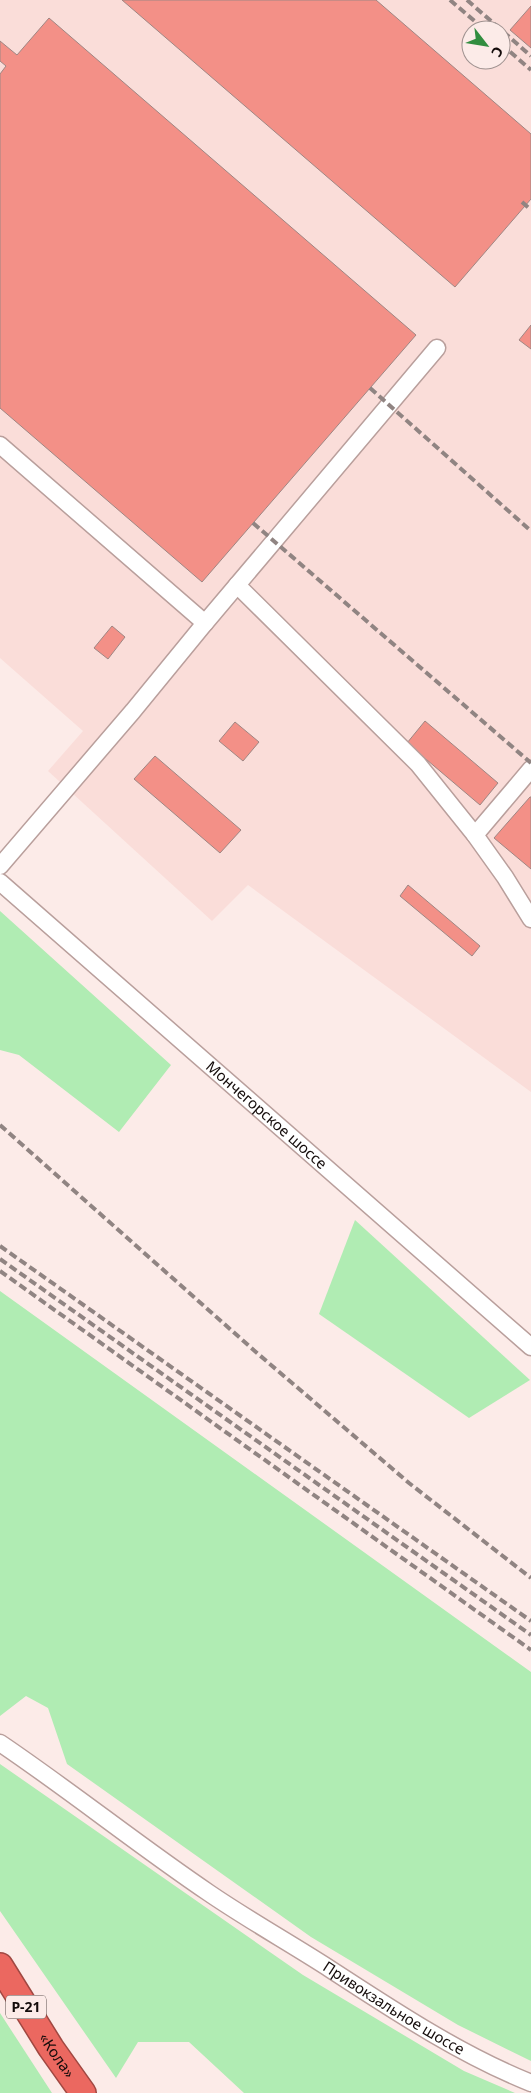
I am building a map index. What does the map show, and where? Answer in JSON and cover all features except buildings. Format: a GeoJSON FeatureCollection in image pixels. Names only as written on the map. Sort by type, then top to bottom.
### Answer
{"type":"FeatureCollection","features":[{"type":"Feature","properties":{"kind":"highway","name":"«Кола»"},"geometry":{"type":"LineString","coordinates":[[0,1966],[52,2048],[84,2093]]}},
{"type":"Feature","properties":{"kind":"street"},"geometry":{"type":"LineString","coordinates":[[0,866],[133,711],[204,623],[437,348]]}},
{"type":"Feature","properties":{"kind":"street"},"geometry":{"type":"LineString","coordinates":[[0,445],[204,623]]}},
{"type":"Feature","properties":{"kind":"street"},"geometry":{"type":"LineString","coordinates":[[237,585],[418,764],[475,835],[505,877],[531,919]]}},
{"type":"Feature","properties":{"kind":"street"},"geometry":{"type":"LineString","coordinates":[[475,835],[531,769]]}},
{"type":"Feature","properties":{"kind":"street","name":"Мончегорское шоссе"},"geometry":{"type":"LineString","coordinates":[[0,882],[531,1347]]}},
{"type":"Feature","properties":{"kind":"street","name":"Привокзальное шоссе"},"geometry":{"type":"LineString","coordinates":[[0,1743],[208,1893],[260,1927],[310,1956],[410,2021],[501,2071],[531,2083]]}},
{"type":"Feature","properties":{"kind":"shaded area"},"geometry":{"type":"Polygon","coordinates":[[[0,0],[531,0],[531,1092],[248,885],[212,921],[48,771],[83,731],[0,658],[0,0]]]}},
{"type":"Feature","properties":{"kind":"green space"},"geometry":{"type":"Polygon","coordinates":[[[0,911],[171,1065],[119,1132],[19,1055],[0,1050],[0,911]]]}},
{"type":"Feature","properties":{"kind":"green space"},"geometry":{"type":"Polygon","coordinates":[[[355,1220],[530,1380],[469,1418],[319,1314],[355,1220]]]}},
{"type":"Feature","properties":{"kind":"green space"},"geometry":{"type":"Polygon","coordinates":[[[0,1291],[531,1672],[531,2061],[458,2025],[311,1937],[67,1764],[48,1708],[26,1696],[0,1716],[0,1291]]]}},
{"type":"Feature","properties":{"kind":"green space"},"geometry":{"type":"Polygon","coordinates":[[[0,1764],[303,1975],[464,2071],[515,2093],[244,2093],[189,2042],[138,2042],[116,2078],[0,1911],[0,1764]]]}},
{"type":"Feature","properties":{"kind":"green space"},"geometry":{"type":"Polygon","coordinates":[[[0,2013],[52,2093],[0,2093],[0,2013]]]}},
{"type":"Feature","properties":{"kind":"railway"},"geometry":{"type":"LineString","coordinates":[[450,0],[473,20]]}},
{"type":"Feature","properties":{"kind":"railway"},"geometry":{"type":"LineString","coordinates":[[467,0],[531,56]]}},
{"type":"Feature","properties":{"kind":"railway"},"geometry":{"type":"LineString","coordinates":[[511,53],[531,70]]}},
{"type":"Feature","properties":{"kind":"railway"},"geometry":{"type":"LineString","coordinates":[[522,202],[531,210]]}},
{"type":"Feature","properties":{"kind":"railway"},"geometry":{"type":"LineString","coordinates":[[370,388],[531,531]]}},
{"type":"Feature","properties":{"kind":"railway"},"geometry":{"type":"LineString","coordinates":[[253,523],[531,763]]}},
{"type":"Feature","properties":{"kind":"railway"},"geometry":{"type":"LineString","coordinates":[[0,1125],[257,1353],[409,1483],[531,1578]]}},
{"type":"Feature","properties":{"kind":"railway"},"geometry":{"type":"LineString","coordinates":[[0,1246],[531,1621]]}},
{"type":"Feature","properties":{"kind":"railway"},"geometry":{"type":"LineString","coordinates":[[0,1259],[531,1635]]}},
{"type":"Feature","properties":{"kind":"railway"},"geometry":{"type":"LineString","coordinates":[[0,1271],[531,1650]]}}]}
